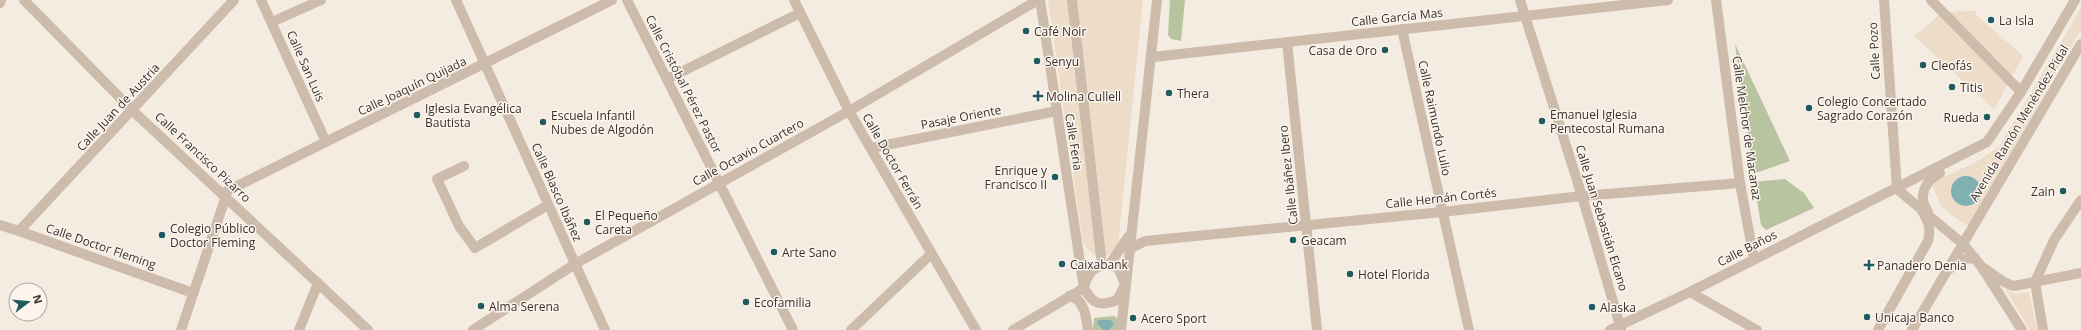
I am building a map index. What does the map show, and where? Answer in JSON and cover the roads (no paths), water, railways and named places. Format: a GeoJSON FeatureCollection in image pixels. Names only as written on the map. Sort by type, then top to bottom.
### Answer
{"type":"FeatureCollection","features":[{"type":"Feature","properties":{"kind":"street","name":"Calle Francisco Pizarro"},"geometry":{"type":"LineString","coordinates":[[24,0],[133,111],[224,194],[368,330]]}},
{"type":"Feature","properties":{"kind":"street","name":"Calle Juan de Austria"},"geometry":{"type":"LineString","coordinates":[[19,231],[133,111],[234,0]]}},
{"type":"Feature","properties":{"kind":"street","name":"Calle San Luis"},"geometry":{"type":"LineString","coordinates":[[261,0],[326,142]]}},
{"type":"Feature","properties":{"kind":"street"},"geometry":{"type":"LineString","coordinates":[[272,22],[321,0]]}},
{"type":"Feature","properties":{"kind":"street","name":"Calle Blasco Ibáñez"},"geometry":{"type":"LineString","coordinates":[[456,0],[605,330]]}},
{"type":"Feature","properties":{"kind":"street","name":"Calle Joaquín Quijada"},"geometry":{"type":"LineString","coordinates":[[224,194],[612,0]]}},
{"type":"Feature","properties":{"kind":"street","name":"Calle Cristóbal Pérez Pastor"},"geometry":{"type":"LineString","coordinates":[[627,0],[793,330]]}},
{"type":"Feature","properties":{"kind":"street","name":"Calle Doctor Ferrán"},"geometry":{"type":"LineString","coordinates":[[794,0],[849,111],[976,330]]}},
{"type":"Feature","properties":{"kind":"street","name":"Calle Octavio Cuartero"},"geometry":{"type":"LineString","coordinates":[[473,330],[575,264],[849,111],[1039,0]]}},
{"type":"Feature","properties":{"kind":"street","name":"Calle Feria"},"geometry":{"type":"LineString","coordinates":[[1039,0],[1084,288]]}},
{"type":"Feature","properties":{"kind":"street"},"geometry":{"type":"LineString","coordinates":[[1072,0],[1101,257]]}},
{"type":"Feature","properties":{"kind":"street"},"geometry":{"type":"LineString","coordinates":[[1121,330],[1152,57],[1157,0]]}},
{"type":"Feature","properties":{"kind":"street","name":"Calle Juan Sebastián Elcano"},"geometry":{"type":"LineString","coordinates":[[1520,0],[1582,196],[1621,327]]}},
{"type":"Feature","properties":{"kind":"street","name":"Calle García Mas"},"geometry":{"type":"LineString","coordinates":[[1152,57],[1668,0]]}},
{"type":"Feature","properties":{"kind":"street","name":"Calle Melchor de Macanaz"},"geometry":{"type":"LineString","coordinates":[[1716,0],[1740,183],[1754,259]]}},
{"type":"Feature","properties":{"kind":"street"},"geometry":{"type":"LineString","coordinates":[[1931,0],[2021,92]]}},
{"type":"Feature","properties":{"kind":"street","name":"Avenida Ramón Menéndez Pidal"},"geometry":{"type":"LineString","coordinates":[[1897,189],[1980,147],[1995,133],[2075,0]]}},
{"type":"Feature","properties":{"kind":"street","name":"Calle Pozo"},"geometry":{"type":"LineString","coordinates":[[1884,3],[1897,189]]}},
{"type":"Feature","properties":{"kind":"street"},"geometry":{"type":"LineString","coordinates":[[667,79],[800,13]]}},
{"type":"Feature","properties":{"kind":"street","name":"Calle Raimundo Lulio"},"geometry":{"type":"LineString","coordinates":[[1402,29],[1469,330]]}},
{"type":"Feature","properties":{"kind":"street","name":"Calle Ibáñez Ibero"},"geometry":{"type":"LineString","coordinates":[[1287,42],[1317,330]]}},
{"type":"Feature","properties":{"kind":"street","name":"Avenida Ramón Menéndez Pidal"},"geometry":{"type":"LineString","coordinates":[[1912,330],[1949,270],[1962,244],[2081,44]]}},
{"type":"Feature","properties":{"kind":"street","name":"Pasaje Oriente"},"geometry":{"type":"LineString","coordinates":[[871,148],[1056,111]]}},
{"type":"Feature","properties":{"kind":"street"},"geometry":{"type":"LineString","coordinates":[[1931,216],[1922,199],[1922,191],[1931,179],[1976,153],[1980,147]]}},
{"type":"Feature","properties":{"kind":"street"},"geometry":{"type":"LineString","coordinates":[[464,166],[437,179],[459,226],[475,248],[548,205]]}},
{"type":"Feature","properties":{"kind":"street","name":"Calle Hernán Cortés"},"geometry":{"type":"LineString","coordinates":[[1129,249],[1145,241],[1306,224],[1442,212],[1582,196],[1740,183]]}},
{"type":"Feature","properties":{"kind":"street"},"geometry":{"type":"LineString","coordinates":[[1897,189],[1931,216],[1962,244],[1978,262],[2022,330]]}},
{"type":"Feature","properties":{"kind":"street","name":"Calle Baños"},"geometry":{"type":"LineString","coordinates":[[1610,330],[1621,327],[1754,259],[1897,189]]}},
{"type":"Feature","properties":{"kind":"street"},"geometry":{"type":"LineString","coordinates":[[181,330],[224,194]]}},
{"type":"Feature","properties":{"kind":"street"},"geometry":{"type":"LineString","coordinates":[[2043,330],[2035,282],[2054,240],[2081,200]]}},
{"type":"Feature","properties":{"kind":"street"},"geometry":{"type":"LineString","coordinates":[[1878,330],[1928,241],[1929,224],[1918,206]]}},
{"type":"Feature","properties":{"kind":"street","name":"Calle Doctor Fleming"},"geometry":{"type":"LineString","coordinates":[[0,225],[193,293]]}},
{"type":"Feature","properties":{"kind":"street"},"geometry":{"type":"LineString","coordinates":[[1110,264],[1131,232]]}},
{"type":"Feature","properties":{"kind":"street"},"geometry":{"type":"LineString","coordinates":[[851,330],[931,254]]}},
{"type":"Feature","properties":{"kind":"street"},"geometry":{"type":"LineString","coordinates":[[1949,270],[1965,259],[1978,262],[1995,274],[2004,284],[2014,286],[2081,273]]}},
{"type":"Feature","properties":{"kind":"street"},"geometry":{"type":"LineString","coordinates":[[1013,330],[1084,288],[1088,275],[1092,269],[1099,266],[1110,264],[1119,269],[1125,285],[1118,300],[1107,304],[1098,304],[1090,299],[1084,288]]}},
{"type":"Feature","properties":{"kind":"street"},"geometry":{"type":"LineString","coordinates":[[300,330],[318,283]]}},
{"type":"Feature","properties":{"kind":"street"},"geometry":{"type":"LineString","coordinates":[[1690,292],[1757,330]]}},
{"type":"Feature","properties":{"kind":"street"},"geometry":{"type":"LineString","coordinates":[[1069,296],[1074,297],[1083,308],[1088,330]]}},
{"type":"Feature","properties":{"kind":"water"},"geometry":{"type":"Polygon","coordinates":[[[1966,176],[1977,180],[1981,191],[1977,202],[1966,206],[1955,202],[1951,191],[1955,180],[1966,176]]]}},
{"type":"Feature","properties":{"kind":"water"},"geometry":{"type":"Polygon","coordinates":[[[1099,320],[1111,320],[1114,323],[1109,330],[1103,330],[1097,323],[1099,320]]]}},
{"type":"Feature","properties":{"kind":"place","name":"La Isla"},"geometry":{"type":"Point","coordinates":[1991,20]}},
{"type":"Feature","properties":{"kind":"place","name":"Café Noir"},"geometry":{"type":"Point","coordinates":[1026,31]}},
{"type":"Feature","properties":{"kind":"place","name":"Casa de Oro"},"geometry":{"type":"Point","coordinates":[1385,50]}},
{"type":"Feature","properties":{"kind":"place","name":"Senyu"},"geometry":{"type":"Point","coordinates":[1037,61]}},
{"type":"Feature","properties":{"kind":"place","name":"Cleofás"},"geometry":{"type":"Point","coordinates":[1923,65]}},
{"type":"Feature","properties":{"kind":"place","name":"Titis"},"geometry":{"type":"Point","coordinates":[1952,87]}},
{"type":"Feature","properties":{"kind":"place","name":"Thera"},"geometry":{"type":"Point","coordinates":[1169,93]}},
{"type":"Feature","properties":{"kind":"place","name":"Molina Cullell"},"geometry":{"type":"Point","coordinates":[1038,96]}},
{"type":"Feature","properties":{"kind":"place","name":"Colegio Concertado Sagrado Corazón"},"geometry":{"type":"Point","coordinates":[1809,108]}},
{"type":"Feature","properties":{"kind":"place","name":"Iglesia Evangélica Bautista"},"geometry":{"type":"Point","coordinates":[417,115]}},
{"type":"Feature","properties":{"kind":"place","name":"Rueda"},"geometry":{"type":"Point","coordinates":[1987,117]}},
{"type":"Feature","properties":{"kind":"place","name":"Emanuel Iglesia Pentecostal Rumana"},"geometry":{"type":"Point","coordinates":[1542,121]}},
{"type":"Feature","properties":{"kind":"place","name":"Escuela Infantil Nubes de Algodón"},"geometry":{"type":"Point","coordinates":[543,122]}},
{"type":"Feature","properties":{"kind":"place","name":"Enrique y Francisco II"},"geometry":{"type":"Point","coordinates":[1055,177]}},
{"type":"Feature","properties":{"kind":"place","name":"Zain"},"geometry":{"type":"Point","coordinates":[2063,191]}},
{"type":"Feature","properties":{"kind":"place","name":"El Pequeño Careta"},"geometry":{"type":"Point","coordinates":[587,222]}},
{"type":"Feature","properties":{"kind":"place","name":"Colegio Público Doctor Fleming"},"geometry":{"type":"Point","coordinates":[162,235]}},
{"type":"Feature","properties":{"kind":"place","name":"Geacam"},"geometry":{"type":"Point","coordinates":[1293,240]}},
{"type":"Feature","properties":{"kind":"place","name":"Arte Sano"},"geometry":{"type":"Point","coordinates":[774,252]}},
{"type":"Feature","properties":{"kind":"place","name":"Caixabank"},"geometry":{"type":"Point","coordinates":[1062,264]}},
{"type":"Feature","properties":{"kind":"place","name":"Panadero Denia"},"geometry":{"type":"Point","coordinates":[1869,265]}},
{"type":"Feature","properties":{"kind":"place","name":"Hotel Florida"},"geometry":{"type":"Point","coordinates":[1350,274]}},
{"type":"Feature","properties":{"kind":"place","name":"Ecofamilia"},"geometry":{"type":"Point","coordinates":[746,302]}},
{"type":"Feature","properties":{"kind":"place","name":"Alma Serena"},"geometry":{"type":"Point","coordinates":[481,306]}},
{"type":"Feature","properties":{"kind":"place","name":"Alaska"},"geometry":{"type":"Point","coordinates":[1592,307]}},
{"type":"Feature","properties":{"kind":"place","name":"Unicaja Banco"},"geometry":{"type":"Point","coordinates":[1867,317]}},
{"type":"Feature","properties":{"kind":"place","name":"Acero Sport"},"geometry":{"type":"Point","coordinates":[1133,318]}}]}
